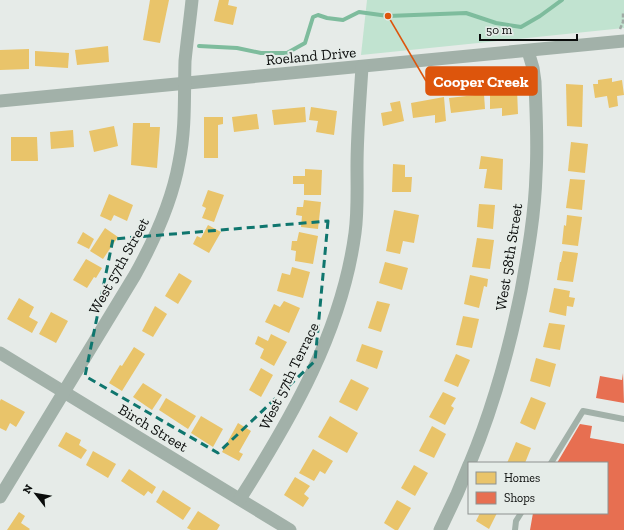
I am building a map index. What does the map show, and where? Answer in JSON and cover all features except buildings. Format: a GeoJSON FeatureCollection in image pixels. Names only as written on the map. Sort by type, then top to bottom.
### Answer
{"type":"FeatureCollection","features":[{"type":"Feature","properties":{"kind":"street","name":"West 57th Street"},"geometry":{"type":"LineString","coordinates":[[0,497],[135,275],[152,244],[167,209],[181,150],[186,61],[192,0]]}},
{"type":"Feature","properties":{"kind":"street","name":"Roeland Drive"},"geometry":{"type":"LineString","coordinates":[[0,101],[185,82],[528,51],[622,36]]}},
{"type":"Feature","properties":{"kind":"street","name":"West 58th Street"},"geometry":{"type":"LineString","coordinates":[[470,462],[496,388],[512,333],[525,270],[534,213],[536,173],[535,82],[534,68],[528,51]]}},
{"type":"Feature","properties":{"kind":"street","name":"West 57th Terrace"},"geometry":{"type":"LineString","coordinates":[[240,499],[298,403],[319,359],[339,308],[355,233],[362,67]]}},
{"type":"Feature","properties":{"kind":"street","name":"Birch Street"},"geometry":{"type":"LineString","coordinates":[[0,353],[290,530]]}},
{"type":"Feature","properties":{"kind":"street","name":"West 58th Street"},"geometry":{"type":"LineString","coordinates":[[440,530],[468,466]]}},
{"type":"Feature","properties":{"kind":"lane"},"geometry":{"type":"LineString","coordinates":[[552,462],[583,411],[624,419]]}},
{"type":"Feature","properties":{"kind":"lane"},"geometry":{"type":"LineString","coordinates":[[515,530],[516,521],[520,514]]}},
{"type":"Feature","properties":{"kind":"path"},"geometry":{"type":"LineString","coordinates":[[622,36],[623,12]]}},
{"type":"Feature","properties":{"kind":"highlighted area"},"geometry":{"type":"Polygon","coordinates":[[[328,221],[315,361],[218,453],[85,376],[113,239],[328,221]]]}},
{"type":"Feature","properties":{"kind":"green space"},"geometry":{"type":"Polygon","coordinates":[[[367,0],[624,0],[624,28],[361,55],[367,0]]]}},
{"type":"Feature","properties":{"kind":"waterway"},"geometry":{"type":"LineString","coordinates":[[199,46],[237,48],[261,53],[287,53],[305,43],[313,17],[318,15],[343,20],[359,12],[388,16],[466,13],[496,23],[521,27],[540,16],[562,0]]}},
{"type":"Feature","properties":{"kind":"place","name":"Cooper Creek"},"geometry":{"type":"Point","coordinates":[388,16]}}]}
